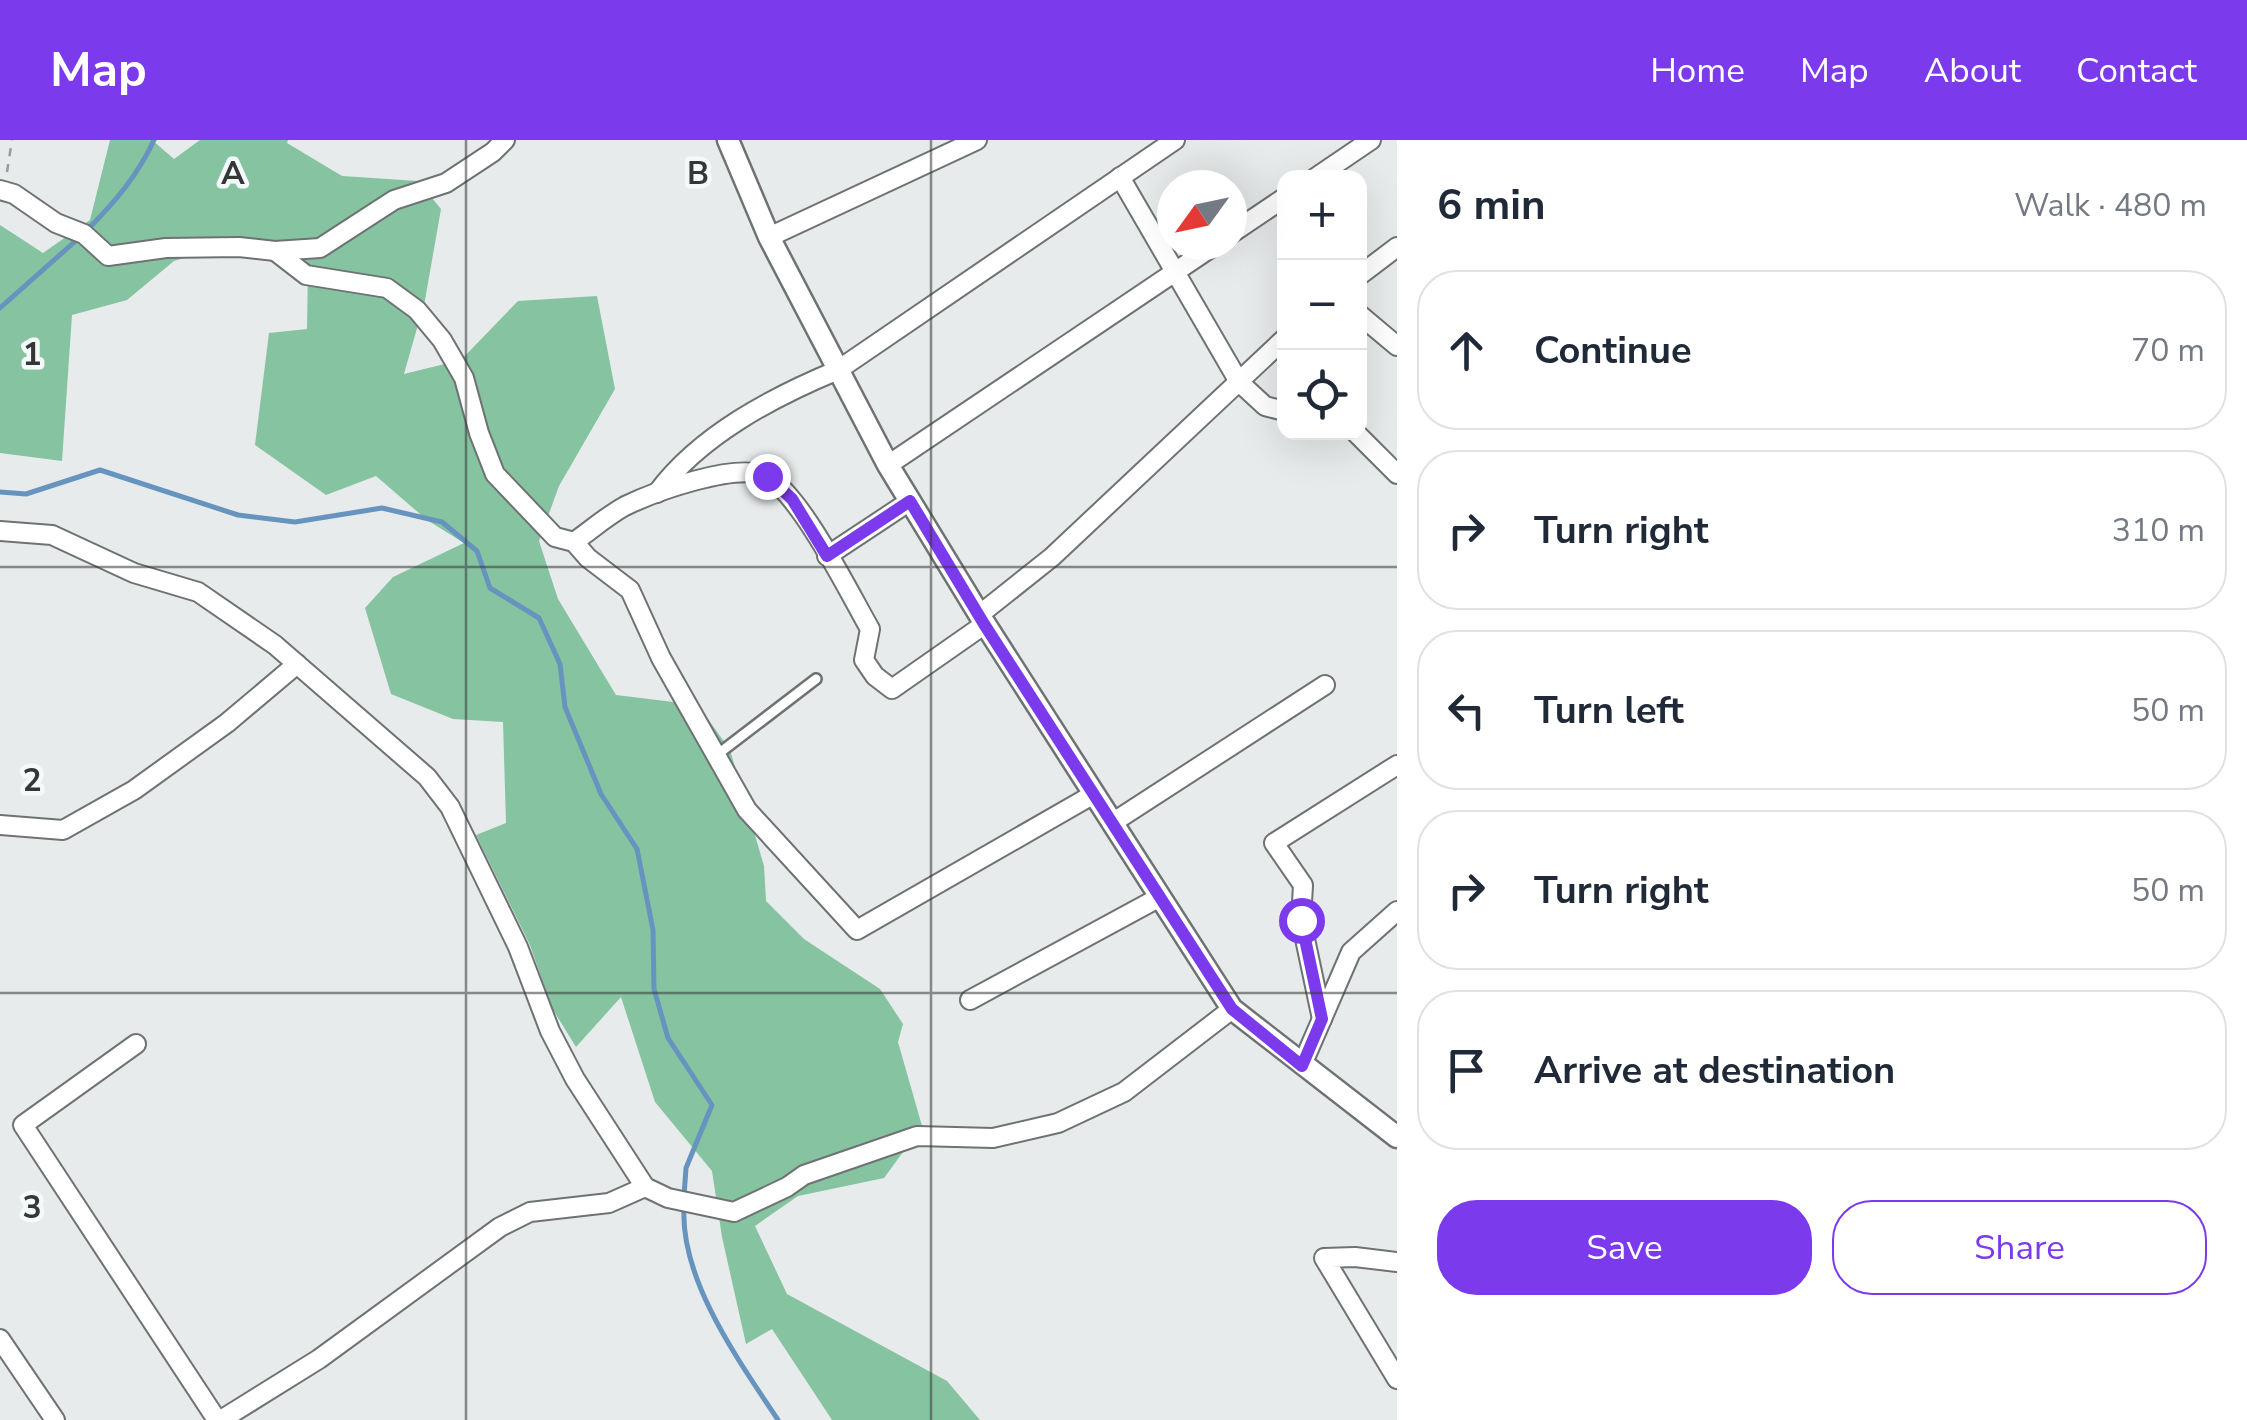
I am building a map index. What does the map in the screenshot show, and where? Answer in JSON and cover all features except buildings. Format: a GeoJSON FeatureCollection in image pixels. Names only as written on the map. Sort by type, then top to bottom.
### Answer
{"type":"FeatureCollection","features":[{"type":"Feature","properties":{"kind":"street"},"geometry":{"type":"LineString","coordinates":[[7,192],[56,224],[84,234],[108,256],[166,248],[239,247],[275,252],[320,248],[394,200],[446,183],[494,152],[505,140]]}},
{"type":"Feature","properties":{"kind":"street"},"geometry":{"type":"LineString","coordinates":[[728,140],[768,237],[888,464],[982,619],[1232,1009],[1397,1137]]}},
{"type":"Feature","properties":{"kind":"street"},"geometry":{"type":"LineString","coordinates":[[768,237],[977,140]]}},
{"type":"Feature","properties":{"kind":"street"},"geometry":{"type":"LineString","coordinates":[[657,493],[676,467],[721,434],[786,392],[838,370],[1175,140]]}},
{"type":"Feature","properties":{"kind":"street"},"geometry":{"type":"LineString","coordinates":[[1327,170],[1370,140]]}},
{"type":"Feature","properties":{"kind":"street"},"geometry":{"type":"LineString","coordinates":[[1120,178],[1239,382],[1265,406],[1277,409]]}},
{"type":"Feature","properties":{"kind":"street"},"geometry":{"type":"LineString","coordinates":[[1247,223],[1277,203]]}},
{"type":"Feature","properties":{"kind":"street"},"geometry":{"type":"LineString","coordinates":[[1367,270],[1397,248]]}},
{"type":"Feature","properties":{"kind":"street"},"geometry":{"type":"LineString","coordinates":[[275,252],[306,276],[387,288],[417,310],[442,340],[464,378],[495,474],[556,537],[574,542],[588,558],[630,590],[661,658],[747,810],[857,930],[1094,794]]}},
{"type":"Feature","properties":{"kind":"street"},"geometry":{"type":"LineString","coordinates":[[888,464],[1192,260]]}},
{"type":"Feature","properties":{"kind":"street"},"geometry":{"type":"LineString","coordinates":[[1367,321],[1397,346]]}},
{"type":"Feature","properties":{"kind":"street"},"geometry":{"type":"LineString","coordinates":[[574,542],[622,508],[657,493],[743,472],[767,476],[792,499],[870,629],[864,660],[892,690],[1052,558],[1277,347]]}},
{"type":"Feature","properties":{"kind":"street"},"geometry":{"type":"LineString","coordinates":[[1363,440],[1397,474]]}},
{"type":"Feature","properties":{"kind":"street"},"geometry":{"type":"LineString","coordinates":[[827,556],[910,501]]}},
{"type":"Feature","properties":{"kind":"street"},"geometry":{"type":"LineString","coordinates":[[0,531],[52,535],[134,572],[198,592],[296,664],[426,777],[450,807],[518,947],[550,1031],[583,1092],[644,1187],[668,1198],[734,1212],[804,1175],[917,1136],[993,1138],[1058,1122],[1124,1092],[1232,1009]]}},
{"type":"Feature","properties":{"kind":"street"},"geometry":{"type":"LineString","coordinates":[[0,825],[63,830],[134,790],[227,723],[296,664]]}},
{"type":"Feature","properties":{"kind":"street"},"geometry":{"type":"LineString","coordinates":[[1112,823],[1325,685]]}},
{"type":"Feature","properties":{"kind":"street"},"geometry":{"type":"LineString","coordinates":[[1322,1019],[1301,920],[1303,885],[1274,843],[1397,765]]}},
{"type":"Feature","properties":{"kind":"street"},"geometry":{"type":"LineString","coordinates":[[970,1000],[1160,897]]}},
{"type":"Feature","properties":{"kind":"street"},"geometry":{"type":"LineString","coordinates":[[1302,1066],[1351,952],[1397,911]]}},
{"type":"Feature","properties":{"kind":"street"},"geometry":{"type":"LineString","coordinates":[[136,1044],[23,1126],[219,1420],[319,1359],[500,1228],[530,1212],[609,1203],[644,1187]]}},
{"type":"Feature","properties":{"kind":"street"},"geometry":{"type":"LineString","coordinates":[[1397,1262],[1324,1258],[1397,1379]]}},
{"type":"Feature","properties":{"kind":"street"},"geometry":{"type":"LineString","coordinates":[[0,1339],[54,1420]]}},
{"type":"Feature","properties":{"kind":"lane"},"geometry":{"type":"LineString","coordinates":[[718,754],[816,679]]}},
{"type":"Feature","properties":{"kind":"path"},"geometry":{"type":"LineString","coordinates":[[7,192],[5,168],[12,140]]}},
{"type":"Feature","properties":{"kind":"green space"},"geometry":{"type":"Polygon","coordinates":[[[110,140],[152,140],[174,159],[200,140],[288,140],[287,143],[342,176],[418,181],[441,209],[425,300],[404,374],[461,360],[518,301],[597,296],[615,389],[559,486],[539,541],[558,599],[616,695],[698,705],[730,750],[764,866],[766,901],[804,939],[880,989],[903,1024],[898,1042],[922,1126],[884,1178],[798,1196],[755,1226],[787,1294],[947,1381],[980,1420],[832,1420],[772,1329],[746,1344],[712,1171],[655,1102],[621,997],[576,1047],[552,1008],[530,945],[476,835],[506,823],[503,722],[453,719],[391,694],[365,608],[393,577],[464,543],[427,520],[376,476],[326,495],[255,445],[269,333],[307,329],[308,267],[247,240],[174,261],[127,300],[72,315],[62,461],[0,453],[0,225],[43,253],[90,220],[110,140]]]}},
{"type":"Feature","properties":{"kind":"waterway"},"geometry":{"type":"LineString","coordinates":[[88,229],[125,188],[154,140]]}},
{"type":"Feature","properties":{"kind":"waterway"},"geometry":{"type":"LineString","coordinates":[[0,308],[80,237]]}},
{"type":"Feature","properties":{"kind":"waterway"},"geometry":{"type":"LineString","coordinates":[[0,492],[26,494],[100,470],[238,515],[295,522],[382,508],[442,522],[477,551],[490,588],[539,618],[560,664],[565,707],[601,794],[637,849],[653,930],[654,989],[668,1038],[712,1105],[686,1168],[684,1196]]}},
{"type":"Feature","properties":{"kind":"waterway"},"geometry":{"type":"LineString","coordinates":[[684,1207],[685,1235],[702,1291],[730,1346],[778,1420]]}},
{"type":"Feature","properties":{"kind":"route"},"geometry":{"type":"LineString","coordinates":[[767,476],[792,499],[827,556],[910,501],[984,624],[1232,1009],[1302,1066],[1322,1019],[1301,920]]}}]}
